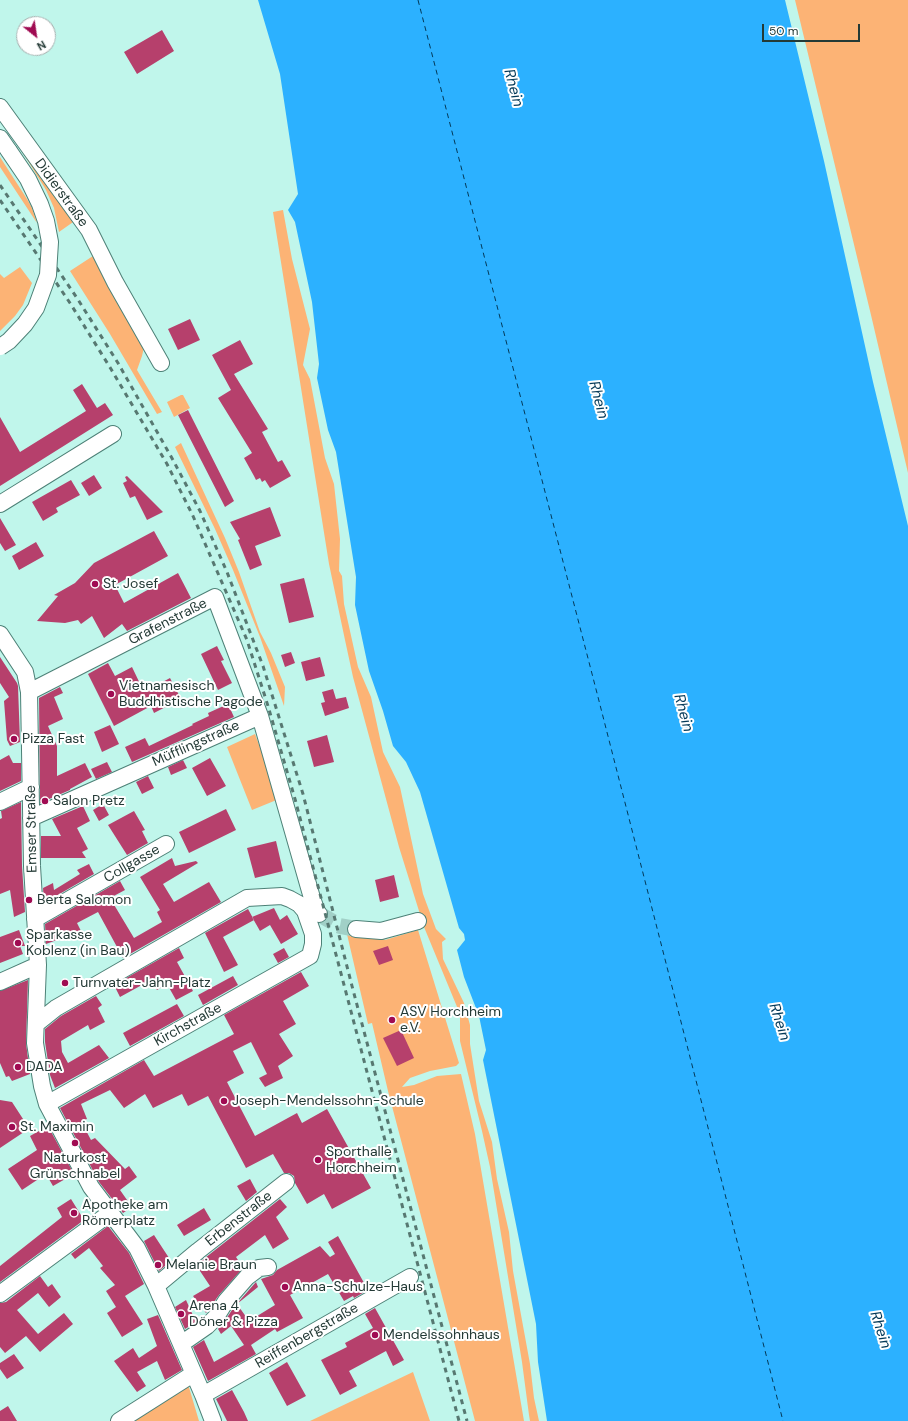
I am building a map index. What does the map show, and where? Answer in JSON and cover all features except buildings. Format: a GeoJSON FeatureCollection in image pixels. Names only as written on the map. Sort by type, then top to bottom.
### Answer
{"type":"FeatureCollection","features":[{"type":"Feature","properties":{"kind":"street","name":"Didierstraße"},"geometry":{"type":"LineString","coordinates":[[0,107],[89,230],[115,282],[161,363]]}},
{"type":"Feature","properties":{"kind":"street","name":"Didierstraße"},"geometry":{"type":"LineString","coordinates":[[0,138],[28,179],[46,221],[50,242],[48,275],[36,308],[25,324],[9,341],[0,347]]}},
{"type":"Feature","properties":{"kind":"street"},"geometry":{"type":"LineString","coordinates":[[0,504],[112,434]]}},
{"type":"Feature","properties":{"kind":"street","name":"Grafenstraße"},"geometry":{"type":"LineString","coordinates":[[29,692],[215,597],[260,716]]}},
{"type":"Feature","properties":{"kind":"street","name":"Emser Straße"},"geometry":{"type":"LineString","coordinates":[[0,634],[25,672],[29,692],[31,818],[38,965],[35,1044],[42,1086],[47,1104],[91,1187],[137,1248],[156,1286],[193,1374],[204,1395],[213,1421]]}},
{"type":"Feature","properties":{"kind":"street"},"geometry":{"type":"LineString","coordinates":[[260,716],[312,898],[319,914]]}},
{"type":"Feature","properties":{"kind":"street","name":"Müfflingstraße"},"geometry":{"type":"LineString","coordinates":[[31,818],[260,716]]}},
{"type":"Feature","properties":{"kind":"street"},"geometry":{"type":"LineString","coordinates":[[0,802],[31,787]]}},
{"type":"Feature","properties":{"kind":"street","name":"Collgasse"},"geometry":{"type":"LineString","coordinates":[[36,919],[166,844]]}},
{"type":"Feature","properties":{"kind":"street","name":"Kirchstraße"},"geometry":{"type":"LineString","coordinates":[[36,1024],[56,1008],[247,898],[282,896],[299,904],[305,911],[313,934],[313,944],[310,956],[47,1104]]}},
{"type":"Feature","properties":{"kind":"street"},"geometry":{"type":"LineString","coordinates":[[356,930],[381,931],[418,921]]}},
{"type":"Feature","properties":{"kind":"street"},"geometry":{"type":"LineString","coordinates":[[0,982],[38,965]]}},
{"type":"Feature","properties":{"kind":"street","name":"Erbenstraße"},"geometry":{"type":"LineString","coordinates":[[156,1286],[286,1182]]}},
{"type":"Feature","properties":{"kind":"street"},"geometry":{"type":"LineString","coordinates":[[0,1294],[110,1213]]}},
{"type":"Feature","properties":{"kind":"street"},"geometry":{"type":"LineString","coordinates":[[181,1344],[212,1322],[246,1277],[259,1268],[268,1267]]}},
{"type":"Feature","properties":{"kind":"street","name":"Reiffenbergstraße"},"geometry":{"type":"LineString","coordinates":[[204,1395],[410,1276]]}},
{"type":"Feature","properties":{"kind":"street"},"geometry":{"type":"LineString","coordinates":[[119,1421],[193,1374]]}},
{"type":"Feature","properties":{"kind":"shaded area"},"geometry":{"type":"Polygon","coordinates":[[[795,0],[908,0],[908,473],[871,315],[795,0]]]}},
{"type":"Feature","properties":{"kind":"shaded area"},"geometry":{"type":"Polygon","coordinates":[[[18,145],[76,220],[59,232],[54,208],[46,190],[18,145]]]}},
{"type":"Feature","properties":{"kind":"shaded area"},"geometry":{"type":"Polygon","coordinates":[[[0,157],[27,199],[37,223],[0,167],[0,157]]]}},
{"type":"Feature","properties":{"kind":"shaded area"},"geometry":{"type":"Polygon","coordinates":[[[283,210],[292,259],[310,329],[303,365],[310,379],[325,458],[334,484],[340,539],[339,571],[342,576],[344,604],[358,667],[371,697],[383,752],[400,787],[423,894],[436,929],[446,939],[442,942],[443,959],[464,1003],[470,1025],[470,1044],[479,1101],[492,1142],[497,1179],[509,1232],[513,1271],[539,1421],[530,1421],[522,1362],[490,1167],[460,1041],[460,1014],[424,927],[399,847],[353,677],[345,640],[329,564],[273,212],[283,210]]]}},
{"type":"Feature","properties":{"kind":"shaded area"},"geometry":{"type":"Polygon","coordinates":[[[96,254],[145,343],[137,370],[162,412],[157,414],[110,334],[70,271],[96,254]]]}},
{"type":"Feature","properties":{"kind":"shaded area"},"geometry":{"type":"Polygon","coordinates":[[[20,267],[32,283],[23,305],[15,316],[0,331],[0,274],[4,278],[20,267]]]}},
{"type":"Feature","properties":{"kind":"shaded area"},"geometry":{"type":"Polygon","coordinates":[[[183,395],[190,408],[174,417],[167,402],[183,395]]]}},
{"type":"Feature","properties":{"kind":"shaded area"},"geometry":{"type":"Polygon","coordinates":[[[181,443],[225,538],[239,572],[260,632],[271,653],[285,687],[284,706],[260,637],[233,570],[215,529],[175,447],[181,443]]]}},
{"type":"Feature","properties":{"kind":"shaded area"},"geometry":{"type":"Polygon","coordinates":[[[255,734],[279,799],[252,810],[227,747],[255,734]]]}},
{"type":"Feature","properties":{"kind":"shaded area"},"geometry":{"type":"Polygon","coordinates":[[[346,930],[355,935],[380,936],[385,940],[418,930],[459,1063],[456,1066],[430,1071],[410,1078],[402,1087],[414,1085],[437,1076],[461,1074],[475,1134],[524,1421],[475,1421],[388,1091],[372,1023],[368,1024],[346,930]]]}},
{"type":"Feature","properties":{"kind":"shaded area"},"geometry":{"type":"Polygon","coordinates":[[[413,1372],[430,1421],[310,1421],[413,1372]]]}},
{"type":"Feature","properties":{"kind":"shaded area"},"geometry":{"type":"Polygon","coordinates":[[[188,1384],[199,1421],[130,1421],[188,1384]]]}},
{"type":"Feature","properties":{"kind":"water","name":"Rhein"},"geometry":{"type":"Polygon","coordinates":[[[258,0],[785,0],[824,161],[873,382],[908,526],[908,1421],[547,1421],[538,1362],[536,1324],[483,1060],[486,1050],[479,1016],[464,977],[457,950],[465,940],[464,934],[459,928],[420,792],[406,762],[393,746],[369,671],[355,605],[356,577],[336,452],[328,430],[317,378],[319,364],[312,302],[295,222],[288,210],[298,194],[280,74],[258,0]]]}},
{"type":"Feature","properties":{"kind":"ferry route"},"geometry":{"type":"LineString","coordinates":[[418,0],[783,1421]]}},
{"type":"Feature","properties":{"kind":"tunnel"},"geometry":{"type":"LineString","coordinates":[[319,914],[340,926],[356,929]]}},
{"type":"Feature","properties":{"kind":"railway"},"geometry":{"type":"LineString","coordinates":[[0,185],[77,298],[118,363],[173,460],[200,511],[227,572],[263,666],[303,794],[467,1421]]}},
{"type":"Feature","properties":{"kind":"railway"},"geometry":{"type":"LineString","coordinates":[[0,200],[70,303],[167,464],[193,516],[247,640],[295,799],[459,1421]]}},
{"type":"Feature","properties":{"kind":"place","name":"St. Josef"},"geometry":{"type":"Point","coordinates":[95,584]}},
{"type":"Feature","properties":{"kind":"place","name":"Vietnamesisch Buddhistische Pagode"},"geometry":{"type":"Point","coordinates":[111,694]}},
{"type":"Feature","properties":{"kind":"place","name":"Pizza Fast"},"geometry":{"type":"Point","coordinates":[14,739]}},
{"type":"Feature","properties":{"kind":"place","name":"Salon Pretz"},"geometry":{"type":"Point","coordinates":[45,801]}},
{"type":"Feature","properties":{"kind":"place","name":"Berta Salomon"},"geometry":{"type":"Point","coordinates":[29,900]}},
{"type":"Feature","properties":{"kind":"place","name":"Sparkasse Koblenz (in Bau)"},"geometry":{"type":"Point","coordinates":[18,943]}},
{"type":"Feature","properties":{"kind":"place","name":"Turnvater-Jahn-Platz"},"geometry":{"type":"Point","coordinates":[65,983]}},
{"type":"Feature","properties":{"kind":"place","name":"ASV Horchheim e.V."},"geometry":{"type":"Point","coordinates":[392,1020]}},
{"type":"Feature","properties":{"kind":"place","name":"DADA"},"geometry":{"type":"Point","coordinates":[18,1067]}},
{"type":"Feature","properties":{"kind":"place","name":"Joseph-Mendelssohn-Schule"},"geometry":{"type":"Point","coordinates":[224,1101]}},
{"type":"Feature","properties":{"kind":"place","name":"St. Maximin"},"geometry":{"type":"Point","coordinates":[12,1127]}},
{"type":"Feature","properties":{"kind":"place","name":"Naturkost Grünschnabel"},"geometry":{"type":"Point","coordinates":[75,1143]}},
{"type":"Feature","properties":{"kind":"place","name":"Sporthalle Horchheim"},"geometry":{"type":"Point","coordinates":[318,1160]}},
{"type":"Feature","properties":{"kind":"place","name":"Apotheke am Römerplatz"},"geometry":{"type":"Point","coordinates":[74,1213]}},
{"type":"Feature","properties":{"kind":"place","name":"Melanie Braun"},"geometry":{"type":"Point","coordinates":[158,1265]}},
{"type":"Feature","properties":{"kind":"place","name":"Anna-Schulze-Haus"},"geometry":{"type":"Point","coordinates":[285,1287]}},
{"type":"Feature","properties":{"kind":"place","name":"Arena 4 Döner & Pizza"},"geometry":{"type":"Point","coordinates":[181,1314]}},
{"type":"Feature","properties":{"kind":"place","name":"Mendelssohnhaus"},"geometry":{"type":"Point","coordinates":[375,1335]}}]}
